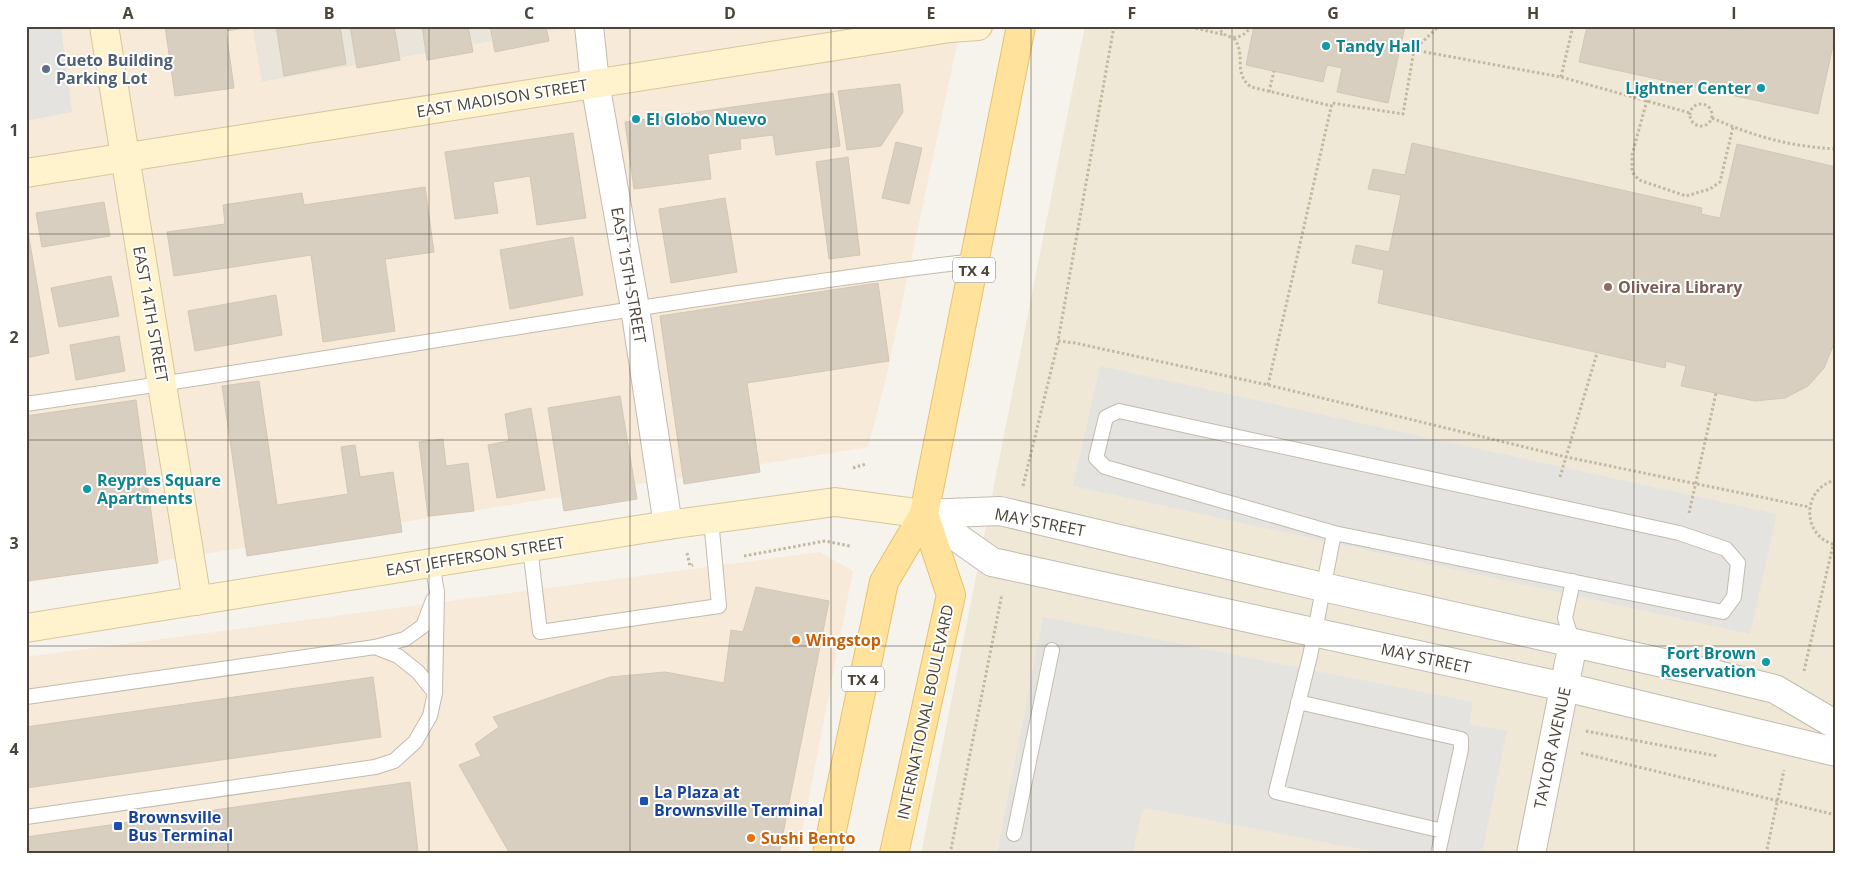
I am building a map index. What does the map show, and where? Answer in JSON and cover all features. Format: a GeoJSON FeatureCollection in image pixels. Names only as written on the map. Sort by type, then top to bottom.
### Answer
{"type":"FeatureCollection","features":[{"type":"Feature","properties":{"kind":"main road","name":"TX 4"},"geometry":{"type":"LineString","coordinates":[[827,854],[884,582],[924,514],[976,261],[1021,26]]}},
{"type":"Feature","properties":{"kind":"main road","name":"INTERNATIONAL BOULEVARD"},"geometry":{"type":"LineString","coordinates":[[894,854],[951,595],[924,514]]}},
{"type":"Feature","properties":{"kind":"street","name":"EAST 14TH STREET"},"geometry":{"type":"LineString","coordinates":[[104,26],[197,601]]}},
{"type":"Feature","properties":{"kind":"street","name":"EAST 15TH STREET"},"geometry":{"type":"LineString","coordinates":[[589,26],[595,83],[635,308],[668,524]]}},
{"type":"Feature","properties":{"kind":"street","name":"EAST MADISON STREET"},"geometry":{"type":"LineString","coordinates":[[26,174],[595,83],[950,28],[978,26]]}},
{"type":"Feature","properties":{"kind":"street","name":"EAST JEFFERSON STREET"},"geometry":{"type":"LineString","coordinates":[[26,628],[668,524],[835,502],[924,514]]}},
{"type":"Feature","properties":{"kind":"street","name":"MAY STREET"},"geometry":{"type":"LineString","coordinates":[[924,514],[1000,511],[1323,587],[1774,689],[1836,726]]}},
{"type":"Feature","properties":{"kind":"street","name":"MAY STREET"},"geometry":{"type":"LineString","coordinates":[[924,514],[992,562],[1314,634],[1565,687],[1836,752]]}},
{"type":"Feature","properties":{"kind":"street","name":"TAYLOR AVENUE"},"geometry":{"type":"LineString","coordinates":[[1530,854],[1573,643]]}},
{"type":"Feature","properties":{"kind":"lane"},"geometry":{"type":"LineString","coordinates":[[26,404],[163,385],[635,308],[917,267],[976,261]]}},
{"type":"Feature","properties":{"kind":"lane"},"geometry":{"type":"LineString","coordinates":[[1118,411],[1679,533],[1726,549],[1738,563],[1734,597],[1723,612],[1334,532],[1105,467],[1096,458],[1106,417],[1118,411]]}},
{"type":"Feature","properties":{"kind":"lane"},"geometry":{"type":"LineString","coordinates":[[530,547],[540,632],[719,606],[711,519]]}},
{"type":"Feature","properties":{"kind":"lane"},"geometry":{"type":"LineString","coordinates":[[1334,532],[1314,634],[1276,792],[1443,831]]}},
{"type":"Feature","properties":{"kind":"lane"},"geometry":{"type":"LineString","coordinates":[[26,817],[374,767],[394,761],[415,742],[430,716],[435,693],[436,592],[432,563]]}},
{"type":"Feature","properties":{"kind":"lane"},"geometry":{"type":"LineString","coordinates":[[1572,581],[1564,618],[1573,643]]}},
{"type":"Feature","properties":{"kind":"lane"},"geometry":{"type":"LineString","coordinates":[[26,697],[375,647],[405,639],[423,626],[436,592]]}},
{"type":"Feature","properties":{"kind":"lane"},"geometry":{"type":"LineString","coordinates":[[375,647],[398,656],[418,672],[435,693]]}},
{"type":"Feature","properties":{"kind":"lane"},"geometry":{"type":"LineString","coordinates":[[1014,834],[1052,650]]}},
{"type":"Feature","properties":{"kind":"lane"},"geometry":{"type":"LineString","coordinates":[[1298,702],[1461,739],[1461,749],[1438,854]]}},
{"type":"Feature","properties":{"kind":"path"},"geometry":{"type":"LineString","coordinates":[[1022,490],[1058,342],[1114,26]]}},
{"type":"Feature","properties":{"kind":"path"},"geometry":{"type":"LineString","coordinates":[[1186,26],[1234,38],[1245,35],[1251,26]]}},
{"type":"Feature","properties":{"kind":"path"},"geometry":{"type":"LineString","coordinates":[[1218,26],[1226,35]]}},
{"type":"Feature","properties":{"kind":"path"},"geometry":{"type":"LineString","coordinates":[[1268,385],[1332,103],[1403,114],[1414,50],[1439,26]]}},
{"type":"Feature","properties":{"kind":"path"},"geometry":{"type":"LineString","coordinates":[[1561,77],[1573,26]]}},
{"type":"Feature","properties":{"kind":"path"},"geometry":{"type":"LineString","coordinates":[[1234,38],[1241,52],[1241,74],[1245,83],[1251,88],[1332,106]]}},
{"type":"Feature","properties":{"kind":"path"},"geometry":{"type":"LineString","coordinates":[[1414,50],[1561,77],[1690,113]]}},
{"type":"Feature","properties":{"kind":"path"},"geometry":{"type":"LineString","coordinates":[[1269,92],[1274,71]]}},
{"type":"Feature","properties":{"kind":"path"},"geometry":{"type":"LineString","coordinates":[[1647,100],[1632,155],[1632,172],[1639,180],[1686,196],[1710,189],[1720,182],[1733,127]]}},
{"type":"Feature","properties":{"kind":"path"},"geometry":{"type":"LineString","coordinates":[[1706,105],[1712,111],[1712,118],[1708,124],[1698,126],[1692,122],[1690,113],[1695,106],[1706,105]]}},
{"type":"Feature","properties":{"kind":"path"},"geometry":{"type":"LineString","coordinates":[[1712,118],[1753,136],[1802,147],[1836,149]]}},
{"type":"Feature","properties":{"kind":"path"},"geometry":{"type":"LineString","coordinates":[[1058,342],[1075,343],[1268,385],[1566,457],[1809,507]]}},
{"type":"Feature","properties":{"kind":"path"},"geometry":{"type":"LineString","coordinates":[[1560,477],[1597,353]]}},
{"type":"Feature","properties":{"kind":"path"},"geometry":{"type":"LineString","coordinates":[[1688,513],[1716,394]]}},
{"type":"Feature","properties":{"kind":"path"},"geometry":{"type":"LineString","coordinates":[[853,468],[866,464]]}},
{"type":"Feature","properties":{"kind":"path"},"geometry":{"type":"LineString","coordinates":[[1803,674],[1834,545],[1820,538],[1813,529],[1809,518],[1809,507],[1813,496],[1820,488],[1829,481],[1836,480]]}},
{"type":"Feature","properties":{"kind":"path"},"geometry":{"type":"LineString","coordinates":[[744,556],[825,541],[850,546]]}},
{"type":"Feature","properties":{"kind":"path"},"geometry":{"type":"LineString","coordinates":[[950,854],[1002,594]]}},
{"type":"Feature","properties":{"kind":"path"},"geometry":{"type":"LineString","coordinates":[[1580,730],[1726,758]]}},
{"type":"Feature","properties":{"kind":"path"},"geometry":{"type":"LineString","coordinates":[[1576,752],[1836,815]]}},
{"type":"Feature","properties":{"kind":"path"},"geometry":{"type":"LineString","coordinates":[[1766,854],[1784,770],[1792,771]]}},
{"type":"Feature","properties":{"kind":"shaded area"},"geometry":{"type":"Polygon","coordinates":[[[26,26],[252,26],[262,82],[579,26],[961,26],[886,378],[868,447],[26,583],[26,26]]]}},
{"type":"Feature","properties":{"kind":"shaded area","name":"Cueto Building Parking Lot"},"geometry":{"type":"Polygon","coordinates":[[[26,26],[61,26],[72,112],[26,121],[26,26]]]}},
{"type":"Feature","properties":{"kind":"shaded area"},"geometry":{"type":"Polygon","coordinates":[[[252,26],[579,26],[261,82],[252,26]]]}},
{"type":"Feature","properties":{"kind":"shaded area"},"geometry":{"type":"Polygon","coordinates":[[[1085,26],[1836,26],[1836,854],[921,854],[1085,26]]]}},
{"type":"Feature","properties":{"kind":"shaded area"},"geometry":{"type":"Polygon","coordinates":[[[1100,366],[1777,514],[1750,634],[1073,486],[1100,366]]]}},
{"type":"Feature","properties":{"kind":"shaded area"},"geometry":{"type":"Polygon","coordinates":[[[820,552],[853,571],[798,854],[26,854],[26,657],[820,552]]]}},
{"type":"Feature","properties":{"kind":"shaded area"},"geometry":{"type":"Polygon","coordinates":[[[1043,617],[1473,702],[1469,724],[1507,731],[1482,854],[1387,854],[1146,808],[1142,810],[1133,854],[997,854],[1043,617]]]}},
{"type":"Feature","properties":{"kind":"building"},"geometry":{"type":"Polygon","coordinates":[[[165,26],[257,26],[226,31],[234,88],[175,96],[165,26]]]}},
{"type":"Feature","properties":{"kind":"building"},"geometry":{"type":"Polygon","coordinates":[[[276,26],[340,26],[346,64],[284,76],[276,26]]]}},
{"type":"Feature","properties":{"kind":"building"},"geometry":{"type":"Polygon","coordinates":[[[350,26],[394,26],[400,60],[357,68],[350,26]]]}},
{"type":"Feature","properties":{"kind":"building"},"geometry":{"type":"Polygon","coordinates":[[[422,26],[468,26],[473,52],[427,60],[422,26]]]}},
{"type":"Feature","properties":{"kind":"building"},"geometry":{"type":"Polygon","coordinates":[[[490,26],[546,26],[549,41],[495,52],[490,26]]]}},
{"type":"Feature","properties":{"kind":"building","name":"Tandy Hall"},"geometry":{"type":"Polygon","coordinates":[[[1254,26],[1405,26],[1388,103],[1337,92],[1342,68],[1327,65],[1323,82],[1246,65],[1254,26]]]}},
{"type":"Feature","properties":{"kind":"building","name":"Lightner Center"},"geometry":{"type":"Polygon","coordinates":[[[1587,26],[1836,26],[1836,32],[1818,114],[1579,62],[1587,26]]]}},
{"type":"Feature","properties":{"kind":"building"},"geometry":{"type":"Polygon","coordinates":[[[900,84],[903,112],[881,146],[847,150],[838,91],[900,84]]]}},
{"type":"Feature","properties":{"kind":"building"},"geometry":{"type":"Polygon","coordinates":[[[833,93],[840,146],[776,155],[773,135],[740,139],[741,149],[708,154],[711,179],[634,189],[625,122],[833,93]]]}},
{"type":"Feature","properties":{"kind":"building"},"geometry":{"type":"Polygon","coordinates":[[[573,133],[586,218],[537,225],[530,176],[493,182],[498,213],[455,219],[445,152],[573,133]]]}},
{"type":"Feature","properties":{"kind":"building"},"geometry":{"type":"Polygon","coordinates":[[[896,142],[922,148],[909,204],[882,198],[896,142]]]}},
{"type":"Feature","properties":{"kind":"building","name":"Oliveira Library"},"geometry":{"type":"Polygon","coordinates":[[[1412,143],[1702,208],[1701,214],[1720,218],[1737,144],[1836,167],[1836,333],[1824,368],[1808,386],[1785,398],[1755,401],[1681,386],[1686,366],[1666,361],[1665,368],[1378,303],[1384,270],[1352,263],[1356,245],[1389,252],[1401,195],[1368,189],[1373,169],[1405,175],[1412,143]]]}},
{"type":"Feature","properties":{"kind":"building"},"geometry":{"type":"Polygon","coordinates":[[[848,157],[860,255],[829,259],[816,162],[848,157]]]}},
{"type":"Feature","properties":{"kind":"building"},"geometry":{"type":"Polygon","coordinates":[[[425,187],[434,252],[385,259],[395,331],[323,342],[311,255],[174,276],[167,232],[225,224],[223,205],[302,193],[304,205],[425,187]]]}},
{"type":"Feature","properties":{"kind":"building"},"geometry":{"type":"Polygon","coordinates":[[[725,198],[737,272],[671,283],[659,209],[725,198]]]}},
{"type":"Feature","properties":{"kind":"building"},"geometry":{"type":"Polygon","coordinates":[[[104,202],[110,236],[42,247],[36,213],[104,202]]]}},
{"type":"Feature","properties":{"kind":"building"},"geometry":{"type":"Polygon","coordinates":[[[28,232],[49,353],[26,358],[26,233],[28,232]]]}},
{"type":"Feature","properties":{"kind":"building"},"geometry":{"type":"Polygon","coordinates":[[[573,237],[583,295],[510,309],[500,250],[573,237]]]}},
{"type":"Feature","properties":{"kind":"building"},"geometry":{"type":"Polygon","coordinates":[[[111,276],[119,316],[59,327],[51,288],[111,276]]]}},
{"type":"Feature","properties":{"kind":"building"},"geometry":{"type":"Polygon","coordinates":[[[878,283],[889,361],[747,383],[760,472],[684,484],[660,316],[878,283]]]}},
{"type":"Feature","properties":{"kind":"building"},"geometry":{"type":"Polygon","coordinates":[[[276,295],[282,335],[195,351],[188,311],[276,295]]]}},
{"type":"Feature","properties":{"kind":"building"},"geometry":{"type":"Polygon","coordinates":[[[119,336],[125,371],[76,380],[70,345],[119,336]]]}},
{"type":"Feature","properties":{"kind":"building"},"geometry":{"type":"Polygon","coordinates":[[[259,381],[277,505],[348,494],[341,447],[355,445],[360,477],[393,472],[402,532],[247,556],[222,386],[259,381]]]}},
{"type":"Feature","properties":{"kind":"building"},"geometry":{"type":"Polygon","coordinates":[[[620,396],[637,499],[564,511],[548,408],[620,396]]]}},
{"type":"Feature","properties":{"kind":"building","name":"Reypres Square Apartments"},"geometry":{"type":"Polygon","coordinates":[[[136,400],[158,563],[26,581],[26,416],[136,400]]]}},
{"type":"Feature","properties":{"kind":"building"},"geometry":{"type":"Polygon","coordinates":[[[531,408],[545,490],[497,498],[488,445],[509,441],[505,414],[531,408]]]}},
{"type":"Feature","properties":{"kind":"building"},"geometry":{"type":"Polygon","coordinates":[[[443,439],[446,466],[468,463],[474,511],[428,516],[419,442],[443,439]]]}},
{"type":"Feature","properties":{"kind":"building"},"geometry":{"type":"Polygon","coordinates":[[[756,587],[829,601],[779,854],[510,854],[459,765],[481,756],[475,744],[499,727],[493,717],[610,677],[665,672],[724,683],[731,630],[743,632],[756,587]]]}},
{"type":"Feature","properties":{"kind":"building"},"geometry":{"type":"Polygon","coordinates":[[[373,677],[381,737],[26,788],[26,727],[373,677]]]}},
{"type":"Feature","properties":{"kind":"building"},"geometry":{"type":"Polygon","coordinates":[[[410,782],[418,852],[408,854],[26,854],[26,837],[410,782]]]}},
{"type":"Feature","properties":{"kind":"place","name":"Tandy Hall"},"geometry":{"type":"Point","coordinates":[1326,46]}},
{"type":"Feature","properties":{"kind":"place","name":"Cueto Building Parking Lot"},"geometry":{"type":"Point","coordinates":[46,69]}},
{"type":"Feature","properties":{"kind":"place","name":"Lightner Center"},"geometry":{"type":"Point","coordinates":[1761,88]}},
{"type":"Feature","properties":{"kind":"place","name":"El Globo Nuevo"},"geometry":{"type":"Point","coordinates":[636,119]}},
{"type":"Feature","properties":{"kind":"place","name":"Oliveira Library"},"geometry":{"type":"Point","coordinates":[1608,287]}},
{"type":"Feature","properties":{"kind":"place","name":"Reypres Square Apartments"},"geometry":{"type":"Point","coordinates":[87,489]}},
{"type":"Feature","properties":{"kind":"place","name":"Wingstop"},"geometry":{"type":"Point","coordinates":[796,640]}},
{"type":"Feature","properties":{"kind":"place","name":"Fort Brown Reservation"},"geometry":{"type":"Point","coordinates":[1766,662]}},
{"type":"Feature","properties":{"kind":"place","name":"La Plaza at Brownsville Terminal"},"geometry":{"type":"Point","coordinates":[644,801]}},
{"type":"Feature","properties":{"kind":"place","name":"Brownsville Bus Terminal"},"geometry":{"type":"Point","coordinates":[118,826]}},
{"type":"Feature","properties":{"kind":"place","name":"Sushi Bento"},"geometry":{"type":"Point","coordinates":[751,838]}}]}
